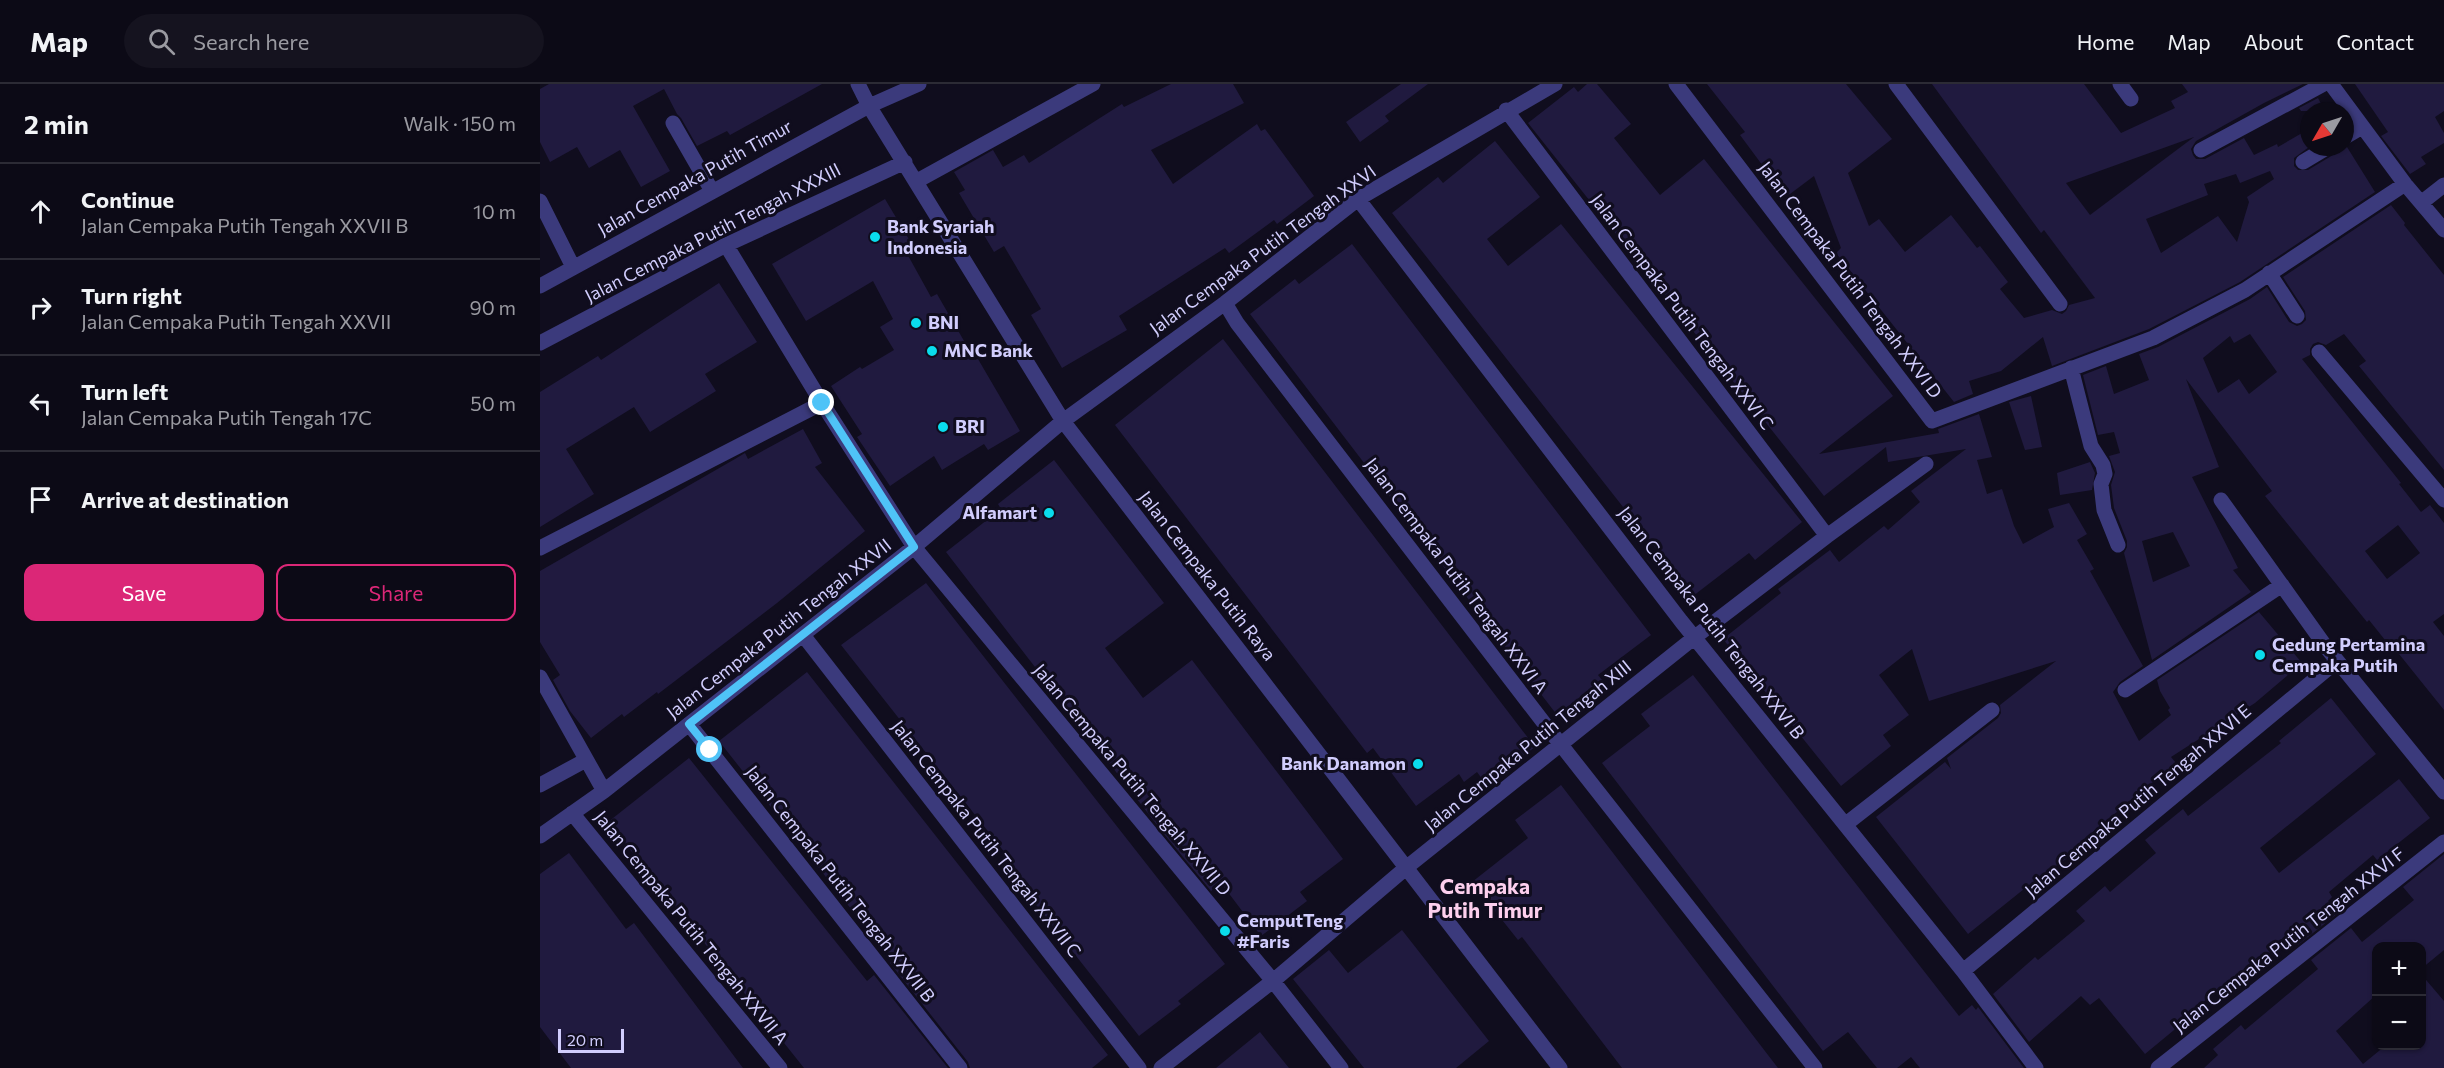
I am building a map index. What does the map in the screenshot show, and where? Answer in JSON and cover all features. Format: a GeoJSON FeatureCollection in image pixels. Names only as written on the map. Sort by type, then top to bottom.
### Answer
{"type":"FeatureCollection","features":[{"type":"Feature","properties":{"kind":"street","name":"Jalan Cempaka Putih Raya"},"geometry":{"type":"LineString","coordinates":[[858,84],[1063,421],[1560,1068]]}},
{"type":"Feature","properties":{"kind":"street","name":"Jalan Cempaka Putih Timur"},"geometry":{"type":"LineString","coordinates":[[540,286],[712,191],[919,84]]}},
{"type":"Feature","properties":{"kind":"street"},"geometry":{"type":"LineString","coordinates":[[917,181],[1093,84]]}},
{"type":"Feature","properties":{"kind":"street","name":"Jalan Cempaka Putih Tengah XXVI"},"geometry":{"type":"LineString","coordinates":[[1063,421],[1225,303],[1359,199],[1555,84]]}},
{"type":"Feature","properties":{"kind":"street","name":"Jalan Cempaka Putih Tengah XXVI D"},"geometry":{"type":"LineString","coordinates":[[1676,84],[1932,421],[2153,338],[2245,290],[2405,184]]}},
{"type":"Feature","properties":{"kind":"street"},"geometry":{"type":"LineString","coordinates":[[1896,84],[2060,304]]}},
{"type":"Feature","properties":{"kind":"street"},"geometry":{"type":"LineString","coordinates":[[2120,84],[2131,99]]}},
{"type":"Feature","properties":{"kind":"street"},"geometry":{"type":"LineString","coordinates":[[2200,150],[2324,84]]}},
{"type":"Feature","properties":{"kind":"street"},"geometry":{"type":"LineString","coordinates":[[2331,84],[2405,184],[2444,231]]}},
{"type":"Feature","properties":{"kind":"street","name":"Jalan Cempaka Putih Tengah XXVI C"},"geometry":{"type":"LineString","coordinates":[[1506,111],[1827,536]]}},
{"type":"Feature","properties":{"kind":"street"},"geometry":{"type":"LineString","coordinates":[[673,123],[712,191]]}},
{"type":"Feature","properties":{"kind":"street"},"geometry":{"type":"LineString","coordinates":[[2354,132],[2362,127]]}},
{"type":"Feature","properties":{"kind":"street"},"geometry":{"type":"LineString","coordinates":[[2303,162],[2313,156]]}},
{"type":"Feature","properties":{"kind":"street","name":"Jalan Cempaka Putih Tengah XXXIII"},"geometry":{"type":"LineString","coordinates":[[540,343],[726,245],[902,158]]}},
{"type":"Feature","properties":{"kind":"street"},"geometry":{"type":"LineString","coordinates":[[2421,202],[2444,185]]}},
{"type":"Feature","properties":{"kind":"street","name":"Jalan Cempaka Putih Tengah XXVI B"},"geometry":{"type":"LineString","coordinates":[[1359,199],[1695,637],[1963,971],[2036,1068]]}},
{"type":"Feature","properties":{"kind":"street"},"geometry":{"type":"LineString","coordinates":[[540,201],[573,267]]}},
{"type":"Feature","properties":{"kind":"street","name":"Jalan Cempaka Putih Tengah XXVII D"},"geometry":{"type":"LineString","coordinates":[[726,245],[822,403],[914,547],[1273,981],[1341,1068]]}},
{"type":"Feature","properties":{"kind":"street"},"geometry":{"type":"LineString","coordinates":[[2270,273],[2297,316]]}},
{"type":"Feature","properties":{"kind":"street","name":"Jalan Cempaka Putih Tengah XXVI A"},"geometry":{"type":"LineString","coordinates":[[1225,303],[1245,333],[1562,745],[1815,1068]]}},
{"type":"Feature","properties":{"kind":"street"},"geometry":{"type":"LineString","coordinates":[[2319,352],[2444,500]]}},
{"type":"Feature","properties":{"kind":"street"},"geometry":{"type":"LineString","coordinates":[[2072,368],[2091,446],[2103,465],[2105,474],[2101,484],[2104,510],[2118,545]]}},
{"type":"Feature","properties":{"kind":"street"},"geometry":{"type":"LineString","coordinates":[[540,548],[822,403]]}},
{"type":"Feature","properties":{"kind":"street","name":"Jalan Cempaka Putih Tengah XXVII"},"geometry":{"type":"LineString","coordinates":[[540,836],[604,791],[914,547],[1063,421]]}},
{"type":"Feature","properties":{"kind":"street","name":"Jalan Cempaka Putih Tengah XIII"},"geometry":{"type":"LineString","coordinates":[[1161,1068],[1273,981],[1407,867],[1695,637],[1926,464]]}},
{"type":"Feature","properties":{"kind":"street"},"geometry":{"type":"LineString","coordinates":[[2221,500],[2337,661],[2444,792]]}},
{"type":"Feature","properties":{"kind":"street"},"geometry":{"type":"LineString","coordinates":[[2125,690],[2282,585]]}},
{"type":"Feature","properties":{"kind":"street","name":"Jalan Cempaka Putih Tengah XXVII C"},"geometry":{"type":"LineString","coordinates":[[803,635],[1139,1068]]}},
{"type":"Feature","properties":{"kind":"street","name":"Jalan Cempaka Putih Tengah XXVI E"},"geometry":{"type":"LineString","coordinates":[[1963,971],[2337,661]]}},
{"type":"Feature","properties":{"kind":"street"},"geometry":{"type":"LineString","coordinates":[[540,677],[604,791]]}},
{"type":"Feature","properties":{"kind":"street"},"geometry":{"type":"LineString","coordinates":[[1846,824],[1992,711]]}},
{"type":"Feature","properties":{"kind":"street","name":"Jalan Cempaka Putih Tengah XXVII B"},"geometry":{"type":"LineString","coordinates":[[689,724],[960,1068]]}},
{"type":"Feature","properties":{"kind":"street"},"geometry":{"type":"LineString","coordinates":[[540,785],[586,760]]}},
{"type":"Feature","properties":{"kind":"street","name":"Jalan Cempaka Putih Tengah XXVII A"},"geometry":{"type":"LineString","coordinates":[[572,813],[780,1068]]}},
{"type":"Feature","properties":{"kind":"street","name":"Jalan Cempaka Putih Tengah XXVI F"},"geometry":{"type":"LineString","coordinates":[[2158,1068],[2444,842]]}},
{"type":"Feature","properties":{"kind":"building"},"geometry":{"type":"Polygon","coordinates":[[[549,84],[822,84],[730,135],[727,131],[697,146],[664,89],[633,106],[670,171],[641,187],[620,150],[589,168],[577,147],[550,162],[540,142],[540,89],[549,84]]]}},
{"type":"Feature","properties":{"kind":"building"},"geometry":{"type":"Polygon","coordinates":[[[1171,84],[1233,84],[1244,103],[1151,150],[1173,184],[1257,124],[1261,131],[1265,129],[1314,196],[1277,224],[1274,220],[1229,253],[1225,248],[1119,316],[1127,330],[1062,368],[1031,315],[1041,309],[1004,246],[994,252],[959,193],[965,190],[954,172],[993,150],[1003,167],[1024,155],[1029,163],[1122,104],[1124,107],[1171,84]]]}},
{"type":"Feature","properties":{"kind":"building"},"geometry":{"type":"Polygon","coordinates":[[[1401,84],[1428,84],[1385,116],[1389,121],[1360,142],[1346,122],[1401,84]]]}},
{"type":"Feature","properties":{"kind":"building"},"geometry":{"type":"Polygon","coordinates":[[[1587,84],[1597,84],[1631,124],[1614,138],[1660,195],[1704,159],[1893,396],[1819,454],[1939,433],[1938,429],[1979,414],[1992,457],[1977,460],[1987,494],[2002,489],[2014,526],[2023,544],[2054,527],[2048,509],[2069,503],[2087,534],[2077,540],[2094,569],[2090,571],[2143,666],[2120,682],[2113,692],[2139,741],[2171,715],[2157,680],[2259,612],[2302,663],[2255,703],[2171,757],[2176,763],[2077,845],[2080,849],[2024,889],[1968,934],[1876,817],[1945,762],[1951,769],[1947,758],[1998,718],[2001,713],[2000,705],[2056,661],[1929,701],[1912,649],[1879,675],[1909,715],[1883,735],[1891,746],[1841,786],[1723,639],[1781,593],[1778,589],[1830,550],[1839,562],[1884,526],[1888,530],[1920,502],[1911,491],[1966,449],[1888,462],[1886,447],[1824,496],[1528,123],[1574,87],[1578,92],[1587,84]]]}},
{"type":"Feature","properties":{"kind":"building"},"geometry":{"type":"Polygon","coordinates":[[[1707,84],[1846,84],[1892,139],[1848,173],[1869,226],[1879,219],[1905,252],[1951,215],[1977,248],[1980,246],[2008,282],[2000,289],[2024,318],[2052,310],[2062,314],[2069,305],[2095,298],[2044,230],[2041,233],[1932,84],[2084,84],[2121,133],[2175,108],[2171,101],[2188,92],[2182,84],[2303,84],[2196,141],[2191,149],[2193,155],[2196,159],[2205,159],[2244,138],[2254,155],[2277,144],[2278,147],[2300,134],[2300,154],[2294,158],[2294,166],[2298,170],[2308,170],[2331,156],[2353,156],[2375,192],[2240,282],[2149,329],[2052,366],[2043,337],[2001,371],[1969,381],[1973,394],[1954,402],[1836,253],[1841,248],[1814,176],[1786,197],[1740,135],[1745,132],[1707,84]],[[2194,137],[2066,183],[2090,215],[2194,137]],[[2270,171],[2240,183],[2236,174],[2204,184],[2208,195],[2146,219],[2161,253],[2218,216],[2237,242],[2249,202],[2247,197],[2274,179],[2270,171]]]}},
{"type":"Feature","properties":{"kind":"building"},"geometry":{"type":"Polygon","coordinates":[[[2355,84],[2444,84],[2444,111],[2435,117],[2444,133],[2444,143],[2421,157],[2426,164],[2410,174],[2381,136],[2388,132],[2355,84]]]}},
{"type":"Feature","properties":{"kind":"building"},"geometry":{"type":"Polygon","coordinates":[[[1495,141],[1540,197],[1487,239],[1508,266],[1561,224],[1802,522],[1755,560],[1749,553],[1693,596],[1392,213],[1438,177],[1443,183],[1495,141]]]}},
{"type":"Feature","properties":{"kind":"building"},"geometry":{"type":"Polygon","coordinates":[[[885,199],[913,246],[905,250],[931,297],[937,294],[1020,431],[988,450],[984,444],[942,470],[934,456],[890,486],[857,437],[862,434],[831,386],[860,367],[862,369],[894,350],[880,327],[893,319],[873,281],[806,321],[772,264],[885,199]]]}},
{"type":"Feature","properties":{"kind":"building"},"geometry":{"type":"Polygon","coordinates":[[[2391,205],[2444,275],[2444,470],[2359,366],[2366,361],[2344,334],[2326,345],[2318,342],[2313,344],[2310,355],[2302,359],[2401,483],[2399,484],[2421,512],[2430,505],[2444,523],[2444,614],[2433,622],[2444,636],[2444,710],[2391,644],[2389,645],[2369,620],[2367,622],[2265,496],[2272,491],[2186,379],[2219,467],[2192,477],[2238,568],[2233,570],[2251,592],[2152,660],[2124,553],[2127,541],[2114,508],[2111,485],[2115,472],[2109,456],[2120,453],[2114,432],[2098,435],[2083,375],[2106,366],[2114,394],[2149,380],[2139,354],[2158,347],[2250,299],[2267,287],[2289,322],[2297,326],[2302,324],[2306,320],[2305,311],[2283,277],[2391,205]],[[2250,334],[2234,343],[2230,336],[2203,358],[2218,393],[2239,379],[2249,394],[2277,372],[2250,334]],[[2398,525],[2365,551],[2387,579],[2420,553],[2398,525]],[[2173,532],[2142,541],[2153,582],[2190,566],[2173,532]]]}},
{"type":"Feature","properties":{"kind":"building"},"geometry":{"type":"Polygon","coordinates":[[[1352,244],[1651,635],[1598,675],[1602,680],[1557,715],[1250,314],[1295,279],[1299,284],[1352,244]]]}},
{"type":"Feature","properties":{"kind":"building"},"geometry":{"type":"Polygon","coordinates":[[[719,283],[757,342],[705,374],[716,391],[650,432],[634,407],[566,449],[594,494],[540,527],[540,392],[598,356],[601,360],[719,283]]]}},
{"type":"Feature","properties":{"kind":"building"},"geometry":{"type":"Polygon","coordinates":[[[1223,339],[1535,747],[1486,784],[1477,772],[1464,782],[1459,774],[1416,806],[1373,748],[1367,753],[1115,425],[1223,339]]]}},
{"type":"Feature","properties":{"kind":"building"},"geometry":{"type":"Polygon","coordinates":[[[2031,396],[2042,447],[2025,450],[2009,402],[2031,396]]]}},
{"type":"Feature","properties":{"kind":"building"},"geometry":{"type":"Polygon","coordinates":[[[803,429],[822,463],[815,467],[865,531],[777,603],[658,694],[657,692],[624,717],[622,714],[591,738],[570,711],[553,680],[560,675],[540,642],[540,571],[745,453],[748,459],[803,429]]]}},
{"type":"Feature","properties":{"kind":"building"},"geometry":{"type":"Polygon","coordinates":[[[1054,460],[1164,603],[1105,648],[1143,698],[1192,660],[1343,859],[1300,892],[1307,901],[1261,936],[1221,883],[1211,891],[1164,834],[946,552],[1001,509],[998,504],[1054,460]]]}},
{"type":"Feature","properties":{"kind":"building"},"geometry":{"type":"Polygon","coordinates":[[[2090,462],[2095,473],[2092,490],[2060,495],[2057,473],[2090,462]]]}},
{"type":"Feature","properties":{"kind":"building"},"geometry":{"type":"Polygon","coordinates":[[[926,583],[1225,964],[1178,1001],[1181,1004],[1139,1036],[1007,868],[1013,863],[841,645],[926,583]]]}},
{"type":"Feature","properties":{"kind":"building"},"geometry":{"type":"Polygon","coordinates":[[[807,672],[1108,1055],[1092,1068],[970,1068],[968,1062],[890,963],[892,961],[719,741],[807,672]]]}},
{"type":"Feature","properties":{"kind":"building"},"geometry":{"type":"Polygon","coordinates":[[[1693,675],[1959,1016],[1972,1005],[1976,1010],[1978,1007],[2024,1068],[1920,1068],[1911,1057],[1897,1068],[1877,1068],[1848,1032],[1823,1051],[1602,763],[1650,726],[1641,714],[1693,675]]]}},
{"type":"Feature","properties":{"kind":"building"},"geometry":{"type":"Polygon","coordinates":[[[2331,698],[2376,754],[2260,848],[2279,873],[2399,779],[2430,818],[2377,860],[2373,855],[2329,892],[2332,897],[2328,901],[2338,913],[2298,945],[2291,936],[2231,984],[2229,982],[2188,1014],[2191,1016],[2145,1054],[2099,998],[2090,1005],[2081,996],[2029,1042],[1993,994],[2035,957],[2038,960],[2085,921],[2076,911],[2105,886],[2110,892],[2156,853],[2145,840],[2183,809],[2188,816],[2281,743],[2279,741],[2331,698]]]}},
{"type":"Feature","properties":{"kind":"building"},"geometry":{"type":"Polygon","coordinates":[[[689,758],[867,981],[874,975],[948,1068],[804,1068],[608,822],[689,758]]]}},
{"type":"Feature","properties":{"kind":"building"},"geometry":{"type":"Polygon","coordinates":[[[1561,785],[1778,1068],[1622,1068],[1522,937],[1518,940],[1472,882],[1528,838],[1515,820],[1561,785]]]}},
{"type":"Feature","properties":{"kind":"building"},"geometry":{"type":"Polygon","coordinates":[[[569,853],[626,929],[634,923],[743,1068],[571,1068],[540,1027],[540,874],[569,853]]]}},
{"type":"Feature","properties":{"kind":"building"},"geometry":{"type":"Polygon","coordinates":[[[2444,854],[2444,950],[2426,965],[2426,942],[2372,942],[2372,999],[2336,1031],[2363,1064],[2380,1050],[2426,1050],[2426,980],[2444,1001],[2444,1068],[2204,1068],[2218,1055],[2213,1049],[2241,1025],[2245,1030],[2318,969],[2311,960],[2351,928],[2362,942],[2414,900],[2403,887],[2444,854]]]}},
{"type":"Feature","properties":{"kind":"building"},"geometry":{"type":"Polygon","coordinates":[[[1402,930],[1489,1041],[1456,1068],[1364,1068],[1293,979],[1329,950],[1348,973],[1402,930]]]}},
{"type":"Feature","properties":{"kind":"building"},"geometry":{"type":"Polygon","coordinates":[[[1260,1032],[1289,1068],[1216,1068],[1260,1032]]]}},
{"type":"Feature","properties":{"kind":"place","name":"Bank Syariah Indonesia"},"geometry":{"type":"Point","coordinates":[875,237]}},
{"type":"Feature","properties":{"kind":"place","name":"BNI"},"geometry":{"type":"Point","coordinates":[916,323]}},
{"type":"Feature","properties":{"kind":"place","name":"MNC Bank"},"geometry":{"type":"Point","coordinates":[932,351]}},
{"type":"Feature","properties":{"kind":"place","name":"BRI"},"geometry":{"type":"Point","coordinates":[943,427]}},
{"type":"Feature","properties":{"kind":"place","name":"Alfamart"},"geometry":{"type":"Point","coordinates":[1049,513]}},
{"type":"Feature","properties":{"kind":"place","name":"Gedung Pertamina Cempaka Putih"},"geometry":{"type":"Point","coordinates":[2260,655]}},
{"type":"Feature","properties":{"kind":"place","name":"Bank Danamon"},"geometry":{"type":"Point","coordinates":[1418,764]}},
{"type":"Feature","properties":{"kind":"place","name":"CemputTeng #Faris"},"geometry":{"type":"Point","coordinates":[1225,931]}},
{"type":"Feature","properties":{"kind":"district","name":"Cempaka Putih Timur"},"geometry":{"type":"Point","coordinates":[1485,899]}},
{"type":"Feature","properties":{"kind":"route"},"geometry":{"type":"LineString","coordinates":[[710,750],[689,724],[914,547],[822,403]]}}]}
